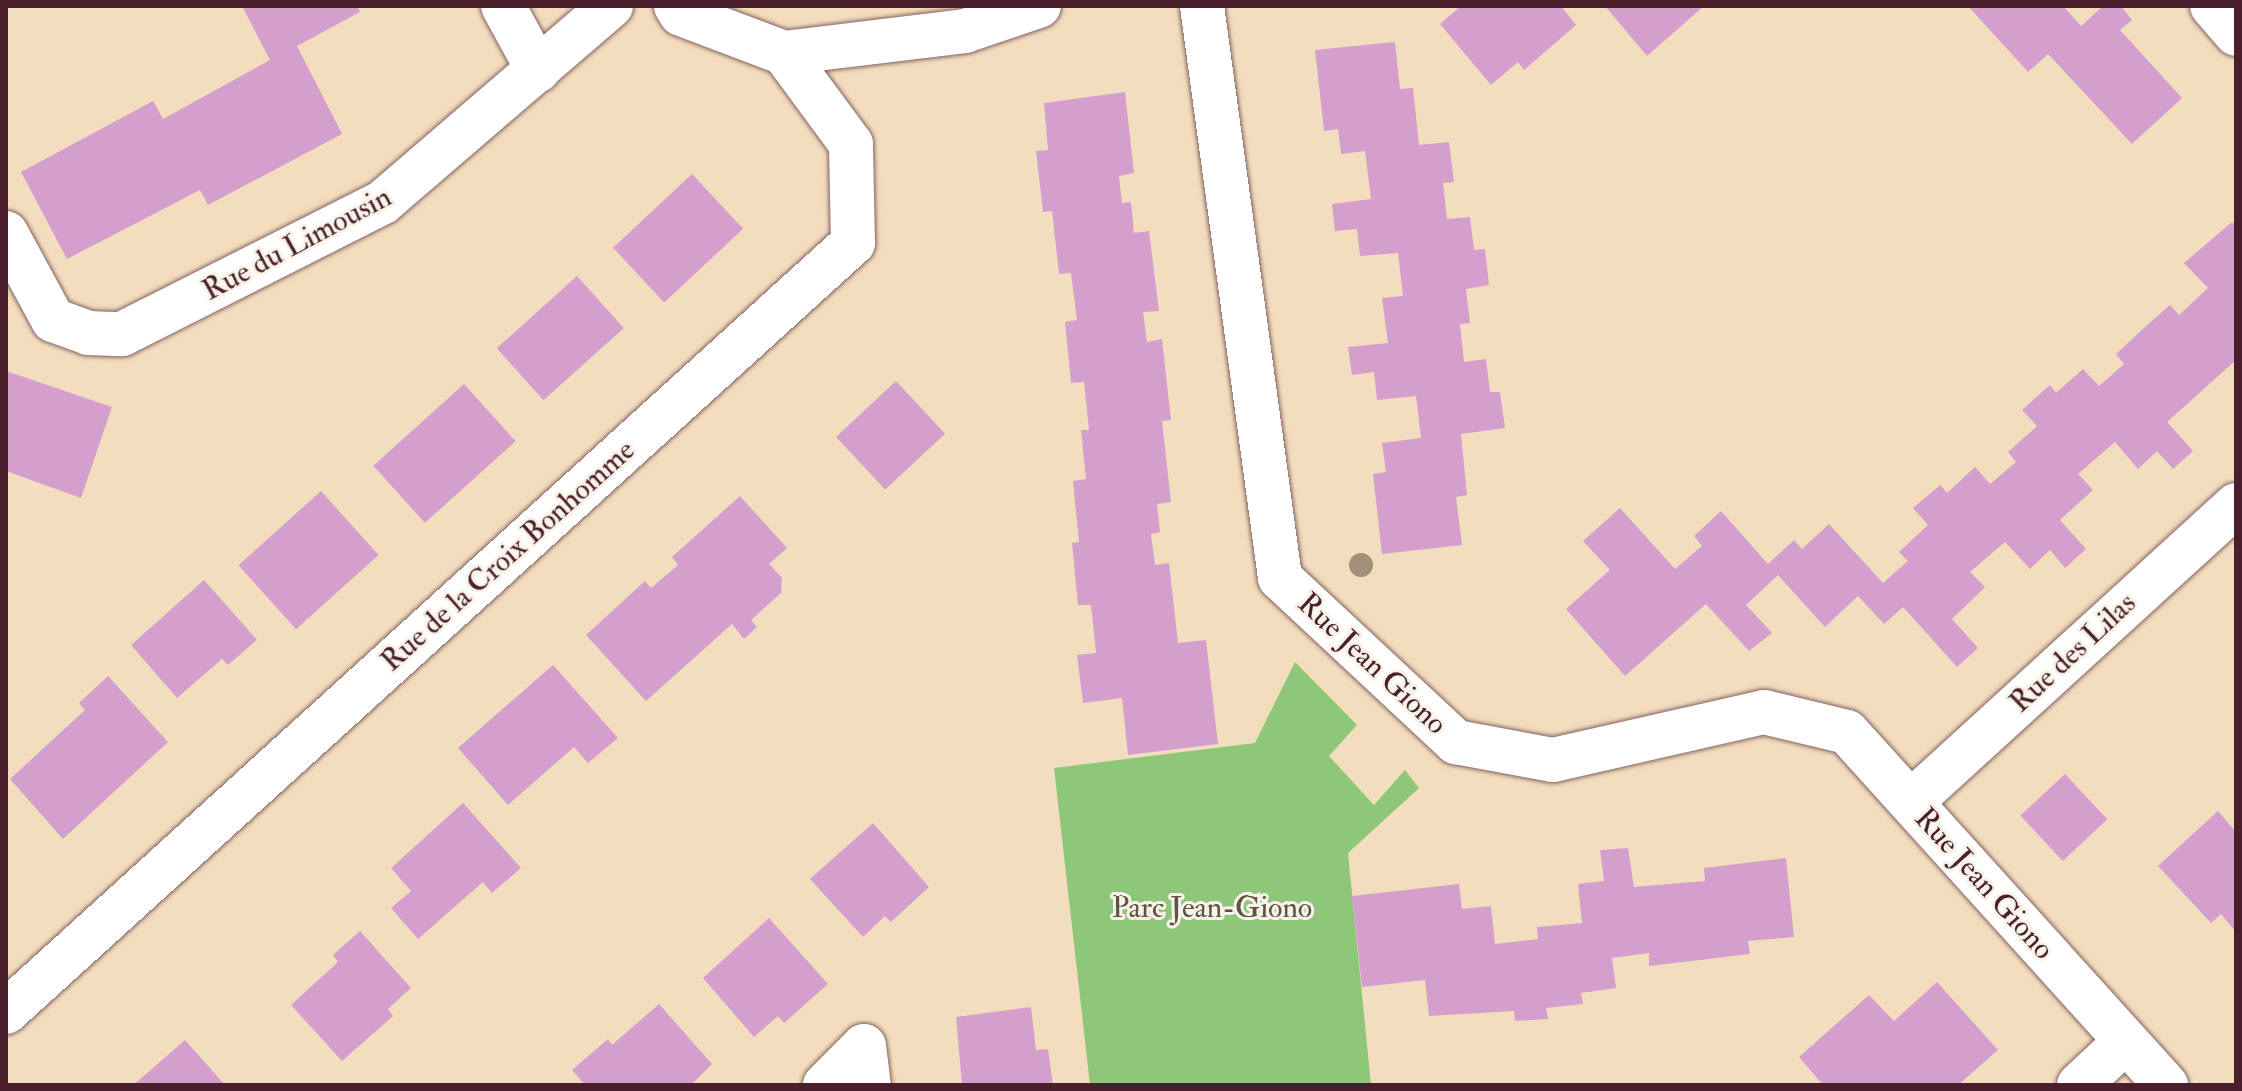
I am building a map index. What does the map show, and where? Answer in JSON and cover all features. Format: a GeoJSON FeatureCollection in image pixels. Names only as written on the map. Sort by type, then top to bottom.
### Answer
{"type":"FeatureCollection","features":[{"type":"Feature","properties":{"kind":"street"},"geometry":{"type":"LineString","coordinates":[[503,6],[538,70]]}},
{"type":"Feature","properties":{"kind":"street","name":"Rue du Limousin"},"geometry":{"type":"LineString","coordinates":[[6,233],[22,300],[53,320],[88,333],[122,334],[383,202],[611,6]]}},
{"type":"Feature","properties":{"kind":"street"},"geometry":{"type":"LineString","coordinates":[[676,6],[681,14],[784,53],[965,31],[1039,6]]}},
{"type":"Feature","properties":{"kind":"street","name":"Rue Jean Giono"},"geometry":{"type":"LineString","coordinates":[[1202,6],[1280,578],[1456,742],[1553,760],[1764,712],[1847,732],[2166,1085]]}},
{"type":"Feature","properties":{"kind":"street"},"geometry":{"type":"LineString","coordinates":[[2212,6],[2236,34]]}},
{"type":"Feature","properties":{"kind":"street","name":"Rue de la Croix Bonhomme"},"geometry":{"type":"LineString","coordinates":[[6,1012],[853,243],[851,144],[784,53]]}},
{"type":"Feature","properties":{"kind":"street","name":"Rue des Lilas"},"geometry":{"type":"LineString","coordinates":[[1911,802],[2236,505]]}},
{"type":"Feature","properties":{"kind":"street"},"geometry":{"type":"LineString","coordinates":[[2079,1085],[2126,1041]]}},
{"type":"Feature","properties":{"kind":"street"},"geometry":{"type":"LineString","coordinates":[[825,1085],[864,1046],[869,1085]]}},
{"type":"Feature","properties":{"kind":"green space","name":"Parc Jean-Giono"},"geometry":{"type":"Polygon","coordinates":[[[1295,662],[1357,725],[1329,756],[1374,805],[1405,770],[1419,788],[1348,853],[1371,1085],[1090,1085],[1054,768],[1255,743],[1295,662]]]}},
{"type":"Feature","properties":{"kind":"building"},"geometry":{"type":"Polygon","coordinates":[[[242,6],[357,6],[360,12],[297,46],[342,134],[208,205],[200,190],[67,259],[21,172],[153,101],[163,119],[270,60],[242,6]]]}},
{"type":"Feature","properties":{"kind":"building"},"geometry":{"type":"Polygon","coordinates":[[[1461,6],[1561,6],[1576,25],[1524,70],[1518,62],[1491,85],[1440,24],[1461,6]]]}},
{"type":"Feature","properties":{"kind":"building"},"geometry":{"type":"Polygon","coordinates":[[[1605,6],[1704,6],[1647,56],[1605,6]]]}},
{"type":"Feature","properties":{"kind":"building"},"geometry":{"type":"Polygon","coordinates":[[[1968,6],[2063,6],[2081,26],[2103,6],[2121,6],[2132,20],[2120,30],[2182,98],[2132,144],[2048,54],[2028,72],[1968,6]]]}},
{"type":"Feature","properties":{"kind":"building"},"geometry":{"type":"Polygon","coordinates":[[[1395,42],[1400,89],[1413,88],[1419,145],[1449,142],[1454,182],[1443,183],[1447,219],[1470,217],[1474,250],[1485,249],[1489,285],[1466,289],[1470,323],[1460,324],[1464,362],[1486,359],[1490,392],[1500,392],[1505,428],[1461,434],[1467,495],[1456,497],[1462,545],[1382,554],[1373,474],[1386,472],[1382,443],[1421,438],[1416,396],[1377,400],[1374,372],[1352,375],[1348,347],[1388,343],[1382,298],[1403,296],[1398,253],[1360,256],[1357,229],[1335,231],[1332,204],[1371,199],[1365,151],[1341,154],[1338,129],[1324,131],[1315,50],[1395,42]]]}},
{"type":"Feature","properties":{"kind":"building"},"geometry":{"type":"Polygon","coordinates":[[[1125,92],[1134,173],[1119,176],[1122,203],[1131,202],[1134,233],[1149,231],[1159,311],[1143,312],[1147,342],[1162,339],[1171,420],[1162,421],[1171,502],[1157,504],[1160,532],[1151,534],[1155,565],[1169,563],[1178,643],[1206,640],[1218,744],[1128,755],[1122,698],[1083,703],[1077,655],[1096,653],[1091,605],[1078,605],[1072,543],[1079,542],[1073,481],[1086,479],[1081,430],[1089,430],[1084,382],[1071,383],[1065,322],[1077,320],[1071,273],[1059,274],[1052,211],[1043,212],[1036,151],[1048,150],[1044,103],[1125,92]]]}},
{"type":"Feature","properties":{"kind":"building"},"geometry":{"type":"Polygon","coordinates":[[[692,174],[743,229],[664,303],[613,248],[692,174]]]}},
{"type":"Feature","properties":{"kind":"building"},"geometry":{"type":"Polygon","coordinates":[[[2232,222],[2236,226],[2236,360],[2167,422],[2193,451],[2173,469],[2157,451],[2138,469],[2115,442],[2078,474],[2093,490],[2060,520],[2086,549],[2065,568],[2050,550],[2030,569],[2005,542],[1970,572],[1985,587],[1952,619],[1978,648],[1957,667],[1903,607],[1884,624],[1858,596],[1825,627],[1778,575],[1746,605],[1772,633],[1749,651],[1706,604],[1625,676],[1566,609],[1610,570],[1583,541],[1620,508],[1675,569],[1702,546],[1694,536],[1721,511],[1768,564],[1794,540],[1802,549],[1829,524],[1883,583],[1908,561],[1899,552],[1928,525],[1913,508],[1940,485],[1947,493],[1975,467],[1990,484],[2016,462],[2008,452],[2037,426],[2022,410],[2050,385],[2056,393],[2083,369],[2099,386],[2124,364],[2116,354],[2144,328],[2170,305],[2179,315],[2208,288],[2184,263],[2232,222]]]}},
{"type":"Feature","properties":{"kind":"building"},"geometry":{"type":"Polygon","coordinates":[[[577,276],[624,328],[544,400],[497,348],[577,276]]]}},
{"type":"Feature","properties":{"kind":"building"},"geometry":{"type":"Polygon","coordinates":[[[6,371],[112,407],[81,498],[6,471],[6,371]]]}},
{"type":"Feature","properties":{"kind":"building"},"geometry":{"type":"Polygon","coordinates":[[[896,381],[945,434],[885,490],[836,437],[896,381]]]}},
{"type":"Feature","properties":{"kind":"building"},"geometry":{"type":"Polygon","coordinates":[[[464,384],[516,441],[425,523],[373,466],[464,384]]]}},
{"type":"Feature","properties":{"kind":"building"},"geometry":{"type":"Polygon","coordinates":[[[321,491],[379,555],[296,629],[239,565],[321,491]]]}},
{"type":"Feature","properties":{"kind":"building"},"geometry":{"type":"Polygon","coordinates":[[[740,496],[787,548],[769,564],[782,578],[781,593],[751,620],[757,627],[744,639],[732,624],[646,701],[586,635],[645,581],[651,588],[678,565],[672,557],[740,496]]]}},
{"type":"Feature","properties":{"kind":"building"},"geometry":{"type":"Polygon","coordinates":[[[204,580],[257,640],[228,665],[222,659],[177,698],[131,645],[204,580]]]}},
{"type":"Feature","properties":{"kind":"building"},"geometry":{"type":"Polygon","coordinates":[[[553,665],[618,738],[588,763],[574,747],[508,805],[458,748],[553,665]]]}},
{"type":"Feature","properties":{"kind":"building"},"geometry":{"type":"Polygon","coordinates":[[[108,676],[168,742],[63,839],[10,779],[85,710],[79,703],[108,676]]]}},
{"type":"Feature","properties":{"kind":"building"},"geometry":{"type":"Polygon","coordinates":[[[2065,774],[2107,819],[2063,861],[2020,816],[2065,774]]]}},
{"type":"Feature","properties":{"kind":"building"},"geometry":{"type":"Polygon","coordinates":[[[463,803],[521,868],[492,893],[483,882],[418,939],[391,908],[411,891],[391,868],[463,803]]]}},
{"type":"Feature","properties":{"kind":"building"},"geometry":{"type":"Polygon","coordinates":[[[2218,811],[2236,832],[2236,932],[2221,914],[2211,923],[2158,866],[2218,811]]]}},
{"type":"Feature","properties":{"kind":"building"},"geometry":{"type":"Polygon","coordinates":[[[873,823],[929,887],[891,922],[885,916],[863,937],[810,879],[873,823]]]}},
{"type":"Feature","properties":{"kind":"building"},"geometry":{"type":"Polygon","coordinates":[[[1628,848],[1634,887],[1705,881],[1704,868],[1786,858],[1794,937],[1748,941],[1750,954],[1649,966],[1649,953],[1612,958],[1616,988],[1581,993],[1583,1004],[1546,1008],[1548,1019],[1515,1021],[1514,1011],[1429,1016],[1425,980],[1362,987],[1352,896],[1459,884],[1462,909],[1491,906],[1495,944],[1538,939],[1537,927],[1582,923],[1578,884],[1604,881],[1600,850],[1628,848]]]}},
{"type":"Feature","properties":{"kind":"building"},"geometry":{"type":"Polygon","coordinates":[[[769,918],[828,984],[784,1023],[778,1016],[754,1037],[703,978],[769,918]]]}},
{"type":"Feature","properties":{"kind":"building"},"geometry":{"type":"Polygon","coordinates":[[[360,931],[411,988],[388,1009],[393,1016],[342,1061],[291,1005],[338,962],[333,955],[360,931]]]}},
{"type":"Feature","properties":{"kind":"building"},"geometry":{"type":"Polygon","coordinates":[[[1937,982],[1998,1050],[1958,1085],[1823,1085],[1799,1057],[1869,995],[1894,1021],[1937,982]]]}},
{"type":"Feature","properties":{"kind":"building"},"geometry":{"type":"Polygon","coordinates":[[[659,1004],[712,1064],[691,1085],[585,1085],[572,1070],[608,1039],[612,1045],[659,1004]]]}},
{"type":"Feature","properties":{"kind":"building"},"geometry":{"type":"Polygon","coordinates":[[[1031,1007],[1036,1050],[1048,1049],[1053,1085],[962,1085],[956,1017],[1031,1007]]]}},
{"type":"Feature","properties":{"kind":"building"},"geometry":{"type":"Polygon","coordinates":[[[185,1040],[225,1085],[133,1085],[145,1075],[185,1040]]]}}]}
